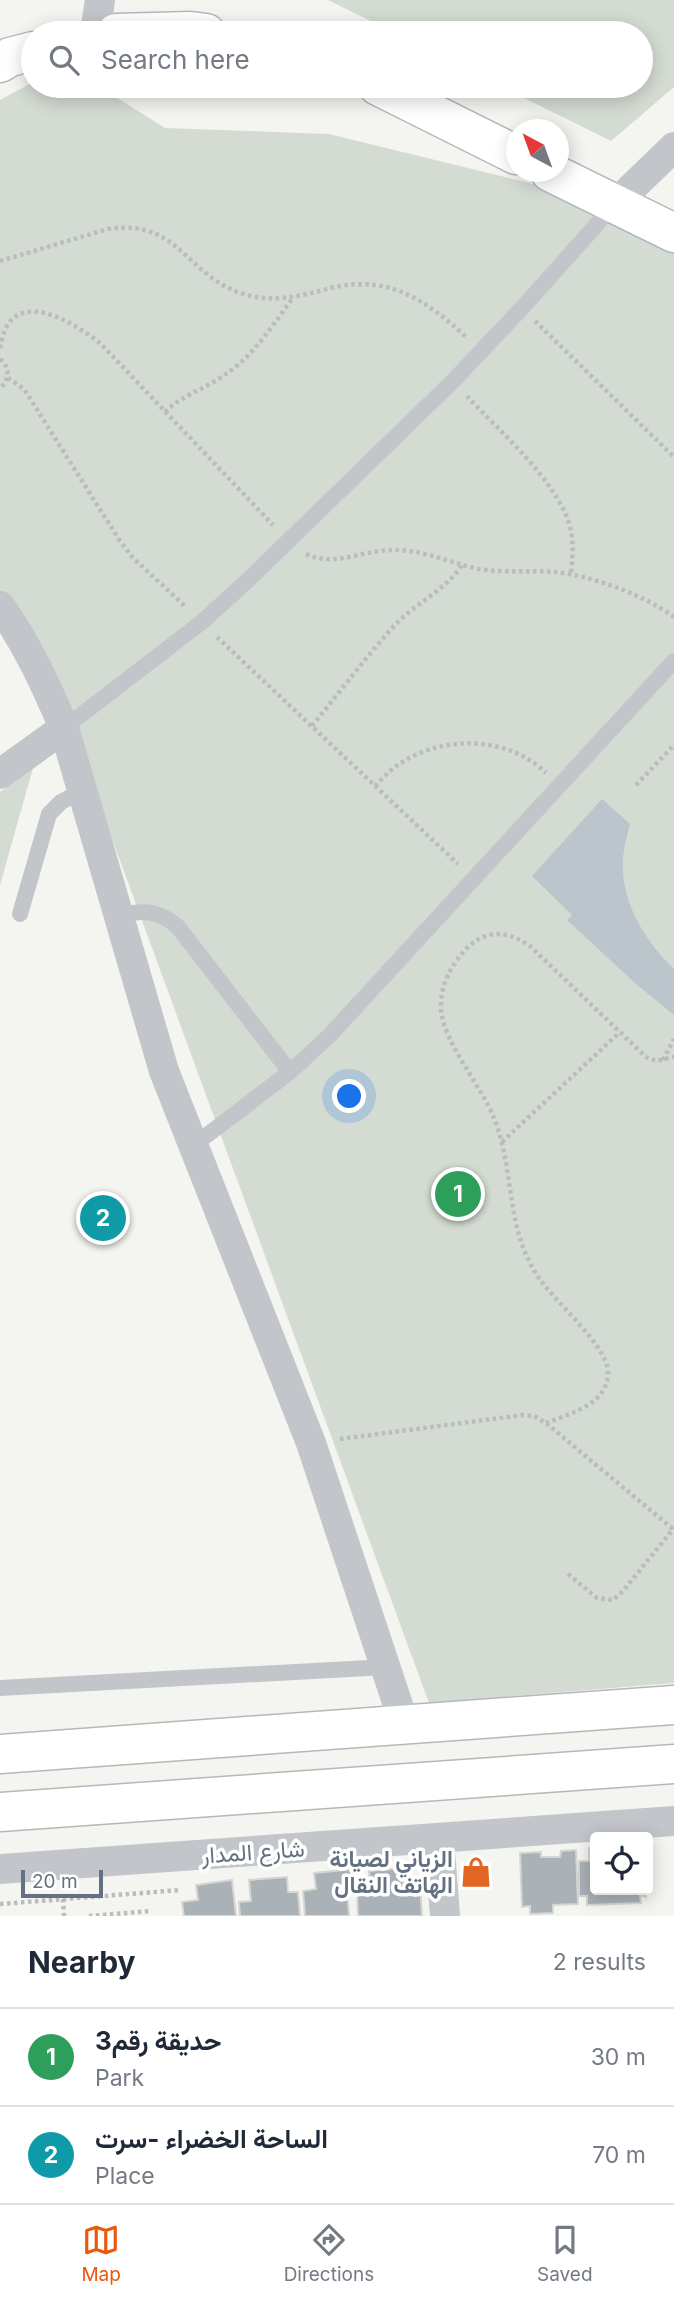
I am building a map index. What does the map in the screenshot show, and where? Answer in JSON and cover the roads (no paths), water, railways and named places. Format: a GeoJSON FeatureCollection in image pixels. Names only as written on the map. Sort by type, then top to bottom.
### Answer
{"type":"FeatureCollection","features":[{"type":"Feature","properties":{"kind":"main road"},"geometry":{"type":"LineString","coordinates":[[0,63],[21,55]]}},
{"type":"Feature","properties":{"kind":"main road"},"geometry":{"type":"LineString","coordinates":[[403,98],[506,150]]}},
{"type":"Feature","properties":{"kind":"main road"},"geometry":{"type":"LineString","coordinates":[[569,181],[674,233]]}},
{"type":"Feature","properties":{"kind":"main road"},"geometry":{"type":"LineString","coordinates":[[0,1754],[674,1705]]}},
{"type":"Feature","properties":{"kind":"main road"},"geometry":{"type":"LineString","coordinates":[[0,1812],[674,1764]]}},
{"type":"Feature","properties":{"kind":"street"},"geometry":{"type":"LineString","coordinates":[[97,21],[100,0]]}},
{"type":"Feature","properties":{"kind":"street"},"geometry":{"type":"LineString","coordinates":[[615,204],[674,147]]}},
{"type":"Feature","properties":{"kind":"street"},"geometry":{"type":"LineString","coordinates":[[0,606],[25,644],[64,727],[164,1071],[312,1443],[404,1723]]}},
{"type":"Feature","properties":{"kind":"street"},"geometry":{"type":"LineString","coordinates":[[0,774],[64,727]]}},
{"type":"Feature","properties":{"kind":"street","name":"شارع المدار"},"geometry":{"type":"LineString","coordinates":[[0,1869],[674,1821]]}},
{"type":"Feature","properties":{"kind":"street"},"geometry":{"type":"LineString","coordinates":[[439,1838],[445,1916]]}},
{"type":"Feature","properties":{"kind":"lane"},"geometry":{"type":"LineString","coordinates":[[64,727],[202,622],[272,558],[453,381],[615,204]]}},
{"type":"Feature","properties":{"kind":"lane"},"geometry":{"type":"LineString","coordinates":[[194,1145],[290,1072],[330,1035],[674,661]]}},
{"type":"Feature","properties":{"kind":"lane"},"geometry":{"type":"LineString","coordinates":[[20,914],[49,814],[61,802],[83,790]]}},
{"type":"Feature","properties":{"kind":"lane"},"geometry":{"type":"LineString","coordinates":[[120,917],[148,911],[159,914],[178,927],[290,1072]]}},
{"type":"Feature","properties":{"kind":"lane"},"geometry":{"type":"LineString","coordinates":[[0,1688],[386,1667]]}},
{"type":"Feature","properties":{"kind":"place","name":"حديقة رقم3"},"geometry":{"type":"Point","coordinates":[458,1194]}},
{"type":"Feature","properties":{"kind":"place","name":"الساحة الخضراء -سرت"},"geometry":{"type":"Point","coordinates":[103,1218]}},
{"type":"Feature","properties":{"kind":"place","name":"الزياني لصيانة الهاتف النقال"},"geometry":{"type":"Point","coordinates":[476,1872]}}]}
